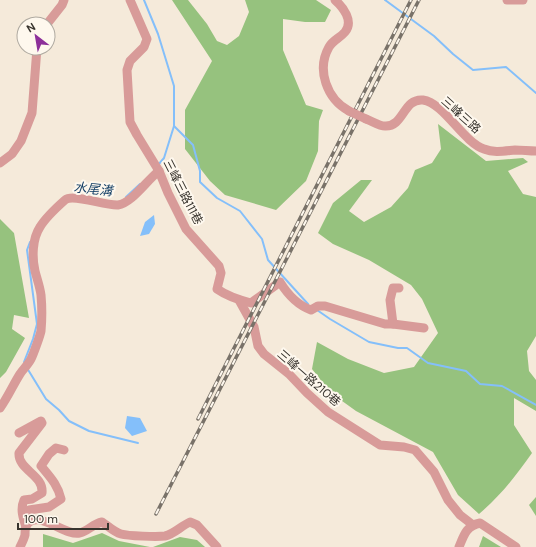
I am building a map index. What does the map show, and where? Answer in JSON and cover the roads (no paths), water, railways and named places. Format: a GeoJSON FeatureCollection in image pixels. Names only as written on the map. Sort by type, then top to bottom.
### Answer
{"type":"FeatureCollection","features":[{"type":"Feature","properties":{"kind":"street"},"geometry":{"type":"LineString","coordinates":[[54,16],[62,6],[64,0]]}},
{"type":"Feature","properties":{"kind":"street","name":"三峰三路111巷"},"geometry":{"type":"LineString","coordinates":[[130,0],[146,39],[144,47],[130,61],[127,70],[130,122],[157,168],[186,229],[219,266],[221,273],[217,289],[239,300],[251,303],[280,282],[293,300],[311,310],[318,306],[325,306],[385,324],[424,328]]}},
{"type":"Feature","properties":{"kind":"street","name":"三峰三路"},"geometry":{"type":"LineString","coordinates":[[335,0],[347,15],[347,26],[346,31],[332,43],[328,49],[324,64],[325,79],[331,95],[341,107],[384,126],[391,126],[398,122],[411,103],[423,100],[434,106],[473,142],[485,150],[499,152],[536,151]]}},
{"type":"Feature","properties":{"kind":"street"},"geometry":{"type":"LineString","coordinates":[[507,0],[523,0]]}},
{"type":"Feature","properties":{"kind":"street"},"geometry":{"type":"LineString","coordinates":[[0,164],[12,154],[21,141],[32,114],[36,56]]}},
{"type":"Feature","properties":{"kind":"street"},"geometry":{"type":"LineString","coordinates":[[0,408],[20,372],[32,358],[41,334],[41,294],[34,269],[34,245],[36,234],[40,226],[66,199],[74,198],[108,205],[119,205],[127,202],[136,195],[157,168]]}},
{"type":"Feature","properties":{"kind":"street"},"geometry":{"type":"LineString","coordinates":[[393,324],[390,300],[393,288],[399,288]]}},
{"type":"Feature","properties":{"kind":"street","name":"三峰一路210巷"},"geometry":{"type":"LineString","coordinates":[[239,300],[254,327],[258,346],[264,354],[289,374],[307,394],[328,412],[380,446],[404,447],[416,450],[434,472],[448,500],[460,515],[473,525]]}},
{"type":"Feature","properties":{"kind":"street"},"geometry":{"type":"LineString","coordinates":[[19,433],[41,421],[42,423],[19,453],[19,458],[23,464],[43,488],[42,492],[37,496],[24,500],[22,516],[26,527]]}},
{"type":"Feature","properties":{"kind":"street"},"geometry":{"type":"LineString","coordinates":[[20,547],[25,535],[29,510],[49,507],[61,499],[54,482],[41,466],[48,454],[56,448],[64,450]]}},
{"type":"Feature","properties":{"kind":"street"},"geometry":{"type":"LineString","coordinates":[[26,527],[31,521],[38,520],[46,521],[66,531],[80,533],[95,524],[102,522],[120,534],[166,536],[190,522],[197,525],[217,547]]}},
{"type":"Feature","properties":{"kind":"street"},"geometry":{"type":"LineString","coordinates":[[459,547],[468,529],[473,525],[480,523],[516,547]]}},
{"type":"Feature","properties":{"kind":"water"},"geometry":{"type":"Polygon","coordinates":[[[154,215],[155,224],[149,234],[140,236],[145,222],[154,215]]]}},
{"type":"Feature","properties":{"kind":"water"},"geometry":{"type":"Polygon","coordinates":[[[127,416],[140,418],[147,431],[132,436],[125,428],[127,416]]]}},
{"type":"Feature","properties":{"kind":"waterway","name":"水尾溝"},"geometry":{"type":"LineString","coordinates":[[144,0],[158,34],[174,86],[174,126],[164,158],[158,165]]}},
{"type":"Feature","properties":{"kind":"waterway"},"geometry":{"type":"LineString","coordinates":[[385,0],[434,36],[473,70],[506,67],[536,93]]}},
{"type":"Feature","properties":{"kind":"waterway"},"geometry":{"type":"LineString","coordinates":[[174,126],[193,145],[200,171],[200,182],[217,198],[240,211],[262,239],[268,260],[308,304]]}},
{"type":"Feature","properties":{"kind":"waterway","name":"水尾溝"},"geometry":{"type":"LineString","coordinates":[[126,197],[140,184]]}},
{"type":"Feature","properties":{"kind":"waterway","name":"水尾溝"},"geometry":{"type":"LineString","coordinates":[[24,362],[37,324],[27,250],[30,242]]}},
{"type":"Feature","properties":{"kind":"waterway"},"geometry":{"type":"LineString","coordinates":[[317,310],[369,342],[398,348],[407,348],[428,363],[466,371],[480,384],[502,386],[536,405]]}},
{"type":"Feature","properties":{"kind":"waterway"},"geometry":{"type":"LineString","coordinates":[[27,368],[46,399],[69,421],[89,431],[138,443]]}},
{"type":"Feature","properties":{"kind":"railway"},"geometry":{"type":"LineString","coordinates":[[198,419],[411,0]]}},
{"type":"Feature","properties":{"kind":"railway"},"geometry":{"type":"LineString","coordinates":[[156,514],[419,0]]}}]}
